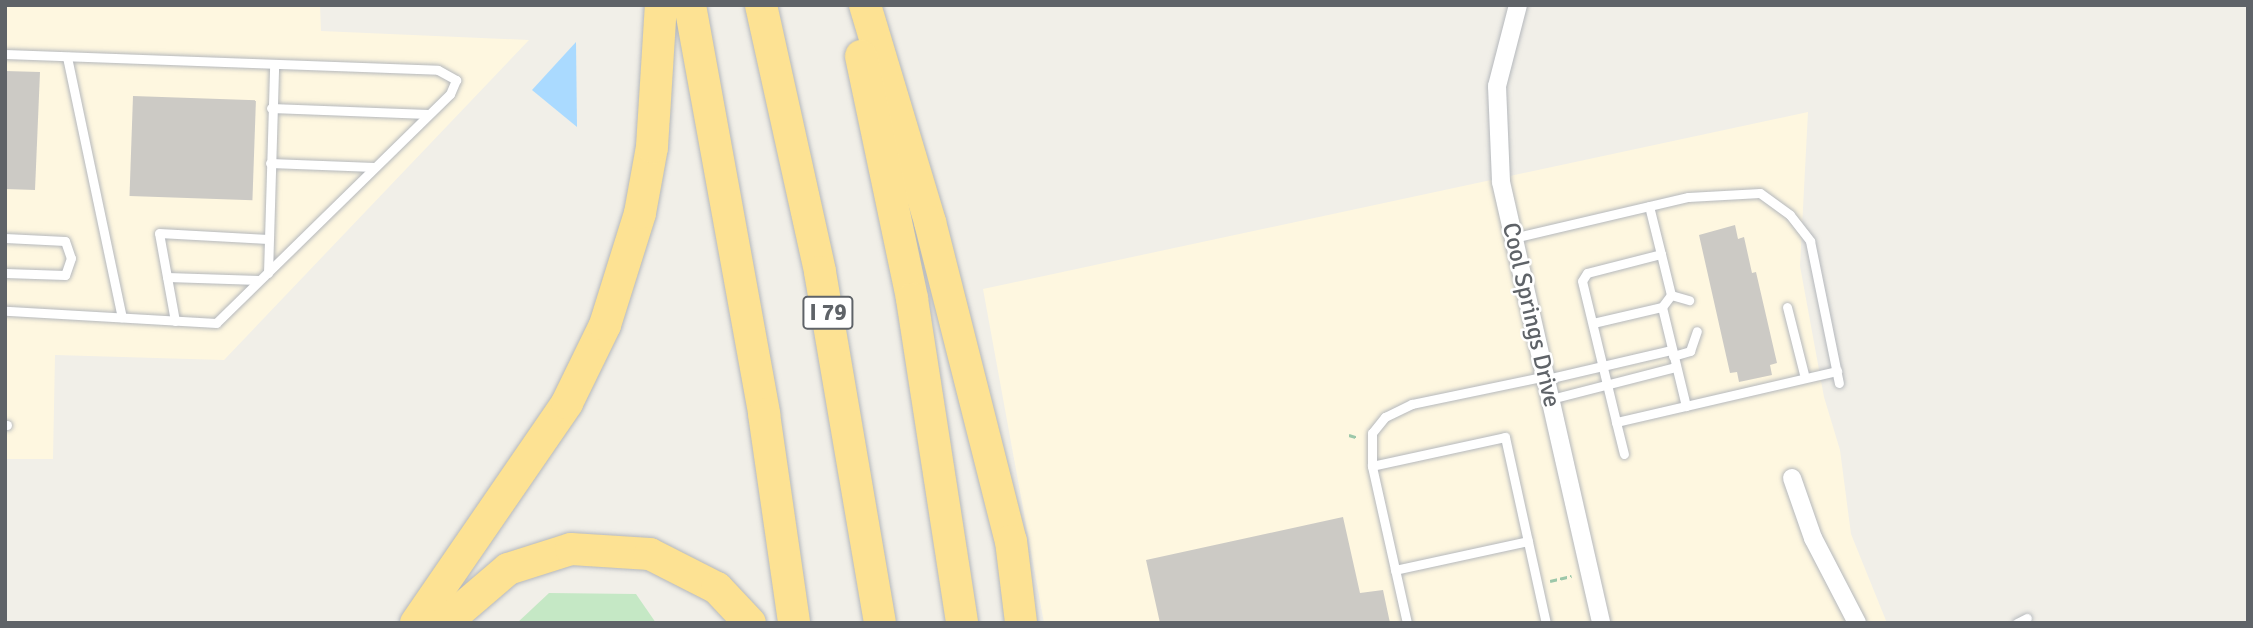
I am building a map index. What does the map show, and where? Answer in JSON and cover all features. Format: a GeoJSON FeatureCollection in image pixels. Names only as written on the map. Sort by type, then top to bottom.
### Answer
{"type":"FeatureCollection","features":[{"type":"Feature","properties":{"kind":"highway"},"geometry":{"type":"LineString","coordinates":[[416,623],[567,403],[605,325],[640,214],[652,147],[661,5]]}},
{"type":"Feature","properties":{"kind":"highway"},"geometry":{"type":"LineString","coordinates":[[690,5],[760,389],[793,623]]}},
{"type":"Feature","properties":{"kind":"highway","name":"I 79"},"geometry":{"type":"LineString","coordinates":[[761,5],[820,272],[880,623]]}},
{"type":"Feature","properties":{"kind":"highway"},"geometry":{"type":"LineString","coordinates":[[848,5],[912,299],[961,623]]}},
{"type":"Feature","properties":{"kind":"highway"},"geometry":{"type":"LineString","coordinates":[[865,5],[930,222],[1011,541],[1021,623]]}},
{"type":"Feature","properties":{"kind":"highway"},"geometry":{"type":"LineString","coordinates":[[445,623],[508,569],[571,549],[650,554],[717,588],[750,623]]}},
{"type":"Feature","properties":{"kind":"street","name":"Cool Springs Drive"},"geometry":{"type":"LineString","coordinates":[[1518,5],[1497,86],[1496,132],[1513,238],[1601,623]]}},
{"type":"Feature","properties":{"kind":"street"},"geometry":{"type":"LineString","coordinates":[[1791,478],[1813,538],[1857,623]]}},
{"type":"Feature","properties":{"kind":"lane"},"geometry":{"type":"LineString","coordinates":[[5,54],[448,73],[455,85],[216,323],[5,311]]}},
{"type":"Feature","properties":{"kind":"lane"},"geometry":{"type":"LineString","coordinates":[[67,57],[122,317]]}},
{"type":"Feature","properties":{"kind":"lane"},"geometry":{"type":"LineString","coordinates":[[268,273],[274,65]]}},
{"type":"Feature","properties":{"kind":"lane"},"geometry":{"type":"LineString","coordinates":[[271,108],[428,114]]}},
{"type":"Feature","properties":{"kind":"lane"},"geometry":{"type":"LineString","coordinates":[[270,163],[374,167]]}},
{"type":"Feature","properties":{"kind":"lane"},"geometry":{"type":"LineString","coordinates":[[1513,238],[1649,206],[1724,192],[1760,193],[1790,215],[1810,241],[1839,383]]}},
{"type":"Feature","properties":{"kind":"lane"},"geometry":{"type":"LineString","coordinates":[[1649,206],[1671,295]]}},
{"type":"Feature","properties":{"kind":"lane"},"geometry":{"type":"LineString","coordinates":[[175,321],[159,233],[268,239]]}},
{"type":"Feature","properties":{"kind":"lane"},"geometry":{"type":"LineString","coordinates":[[5,238],[65,241],[71,258],[65,275],[5,273]]}},
{"type":"Feature","properties":{"kind":"lane"},"geometry":{"type":"LineString","coordinates":[[1624,454],[1583,281],[1587,272],[1661,254]]}},
{"type":"Feature","properties":{"kind":"lane"},"geometry":{"type":"LineString","coordinates":[[167,277],[259,280]]}},
{"type":"Feature","properties":{"kind":"lane"},"geometry":{"type":"LineString","coordinates":[[1671,295],[1689,300]]}},
{"type":"Feature","properties":{"kind":"lane"},"geometry":{"type":"LineString","coordinates":[[1592,323],[1662,307],[1671,295]]}},
{"type":"Feature","properties":{"kind":"lane"},"geometry":{"type":"LineString","coordinates":[[1662,307],[1686,406]]}},
{"type":"Feature","properties":{"kind":"lane"},"geometry":{"type":"LineString","coordinates":[[1787,307],[1805,378]]}},
{"type":"Feature","properties":{"kind":"lane"},"geometry":{"type":"LineString","coordinates":[[1407,623],[1373,466],[1372,433],[1396,411],[1603,366],[1690,351],[1697,331]]}},
{"type":"Feature","properties":{"kind":"lane"},"geometry":{"type":"LineString","coordinates":[[1551,399],[1676,367]]}},
{"type":"Feature","properties":{"kind":"lane"},"geometry":{"type":"LineString","coordinates":[[1616,422],[1837,371]]}},
{"type":"Feature","properties":{"kind":"lane"},"geometry":{"type":"LineString","coordinates":[[1373,466],[1505,437],[1546,623]]}},
{"type":"Feature","properties":{"kind":"lane"},"geometry":{"type":"LineString","coordinates":[[1395,570],[1528,541]]}},
{"type":"Feature","properties":{"kind":"lane"},"geometry":{"type":"LineString","coordinates":[[2017,623],[2027,618]]}},
{"type":"Feature","properties":{"kind":"path"},"geometry":{"type":"LineString","coordinates":[[1548,582],[1571,576]]}},
{"type":"Feature","properties":{"kind":"shaded area"},"geometry":{"type":"Polygon","coordinates":[[[5,5],[320,5],[321,31],[529,40],[224,360],[55,355],[53,459],[5,459],[5,5]]]}},
{"type":"Feature","properties":{"kind":"shaded area"},"geometry":{"type":"Polygon","coordinates":[[[1808,112],[1800,266],[1824,397],[1840,450],[1851,534],[1887,623],[1044,623],[983,289],[1808,112]]]}},
{"type":"Feature","properties":{"kind":"green space"},"geometry":{"type":"Polygon","coordinates":[[[549,593],[636,594],[656,623],[517,623],[549,593]]]}},
{"type":"Feature","properties":{"kind":"water"},"geometry":{"type":"Polygon","coordinates":[[[576,42],[577,127],[532,90],[576,42]]]}},
{"type":"Feature","properties":{"kind":"building"},"geometry":{"type":"Polygon","coordinates":[[[5,71],[40,72],[35,190],[5,189],[5,71]]]}},
{"type":"Feature","properties":{"kind":"building"},"geometry":{"type":"Polygon","coordinates":[[[133,96],[256,100],[252,200],[130,196],[133,96]]]}},
{"type":"Feature","properties":{"kind":"building"},"geometry":{"type":"Polygon","coordinates":[[[1735,225],[1738,239],[1744,237],[1752,273],[1756,272],[1777,363],[1770,365],[1772,375],[1739,382],[1737,372],[1730,373],[1699,235],[1735,225]]]}},
{"type":"Feature","properties":{"kind":"building"},"geometry":{"type":"Polygon","coordinates":[[[1343,517],[1360,593],[1383,590],[1390,623],[1160,623],[1146,560],[1343,517]]]}}]}
